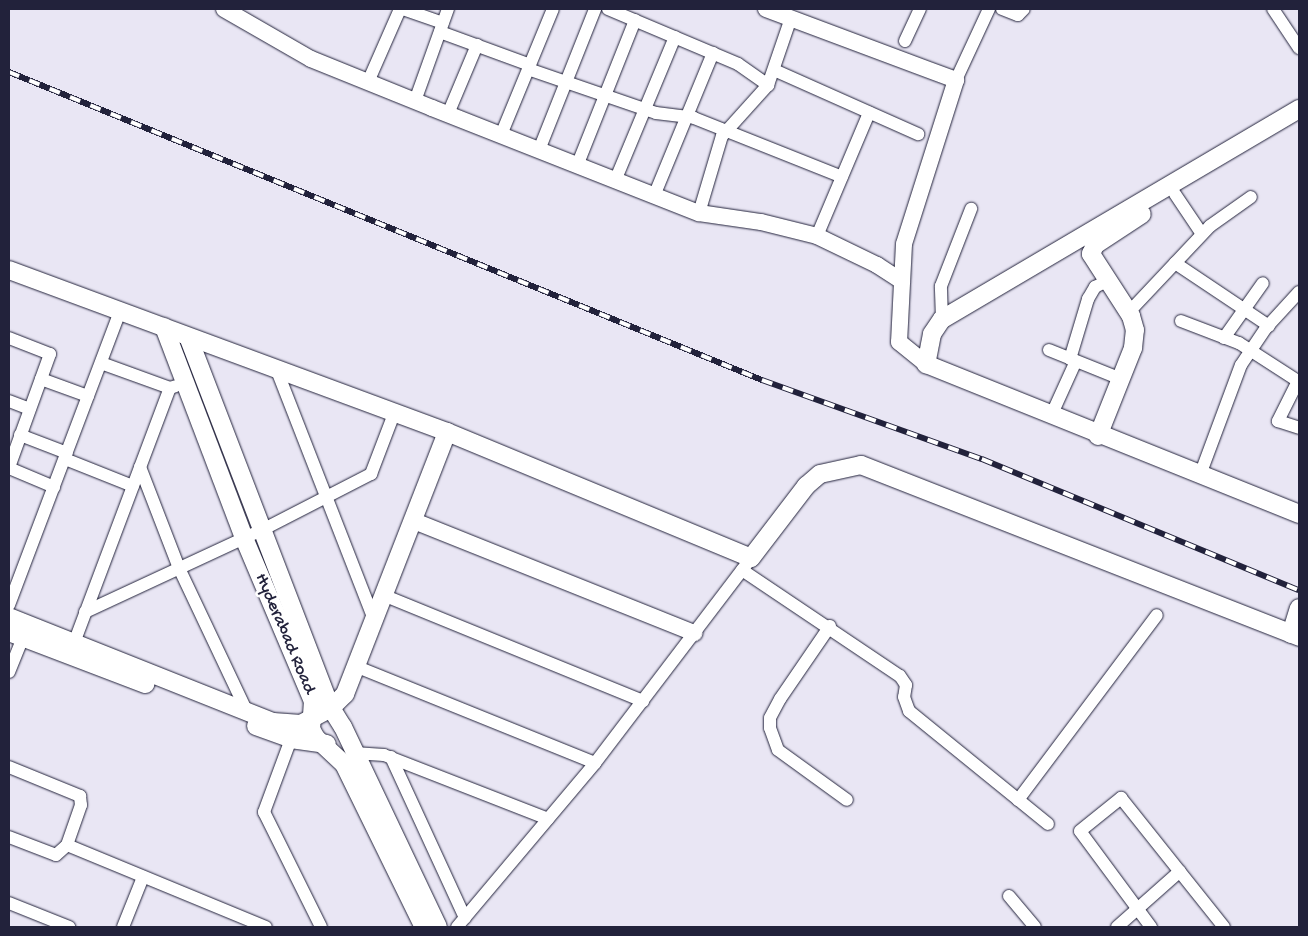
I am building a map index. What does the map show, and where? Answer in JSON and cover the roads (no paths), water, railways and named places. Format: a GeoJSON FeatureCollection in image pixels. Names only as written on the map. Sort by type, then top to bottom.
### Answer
{"type":"FeatureCollection","features":[{"type":"Feature","properties":{"kind":"main road"},"geometry":{"type":"LineString","coordinates":[[1299,109],[942,318],[932,334],[926,364],[1098,436],[1299,514]]}},
{"type":"Feature","properties":{"kind":"main road"},"geometry":{"type":"LineString","coordinates":[[1098,436],[1133,348],[1135,330],[1129,312],[1091,254],[1095,245],[1175,194],[1299,121]]}},
{"type":"Feature","properties":{"kind":"main road"},"geometry":{"type":"LineString","coordinates":[[9,270],[164,327],[189,339],[396,411],[747,564],[806,486],[820,474],[861,465],[1295,636],[1299,608]]}},
{"type":"Feature","properties":{"kind":"main road","name":"Hyderabad Road"},"geometry":{"type":"LineString","coordinates":[[164,327],[187,383],[244,538],[313,701],[311,729],[323,744],[344,764],[424,927]]}},
{"type":"Feature","properties":{"kind":"main road","name":"Hyderabad Road"},"geometry":{"type":"LineString","coordinates":[[189,339],[331,708],[438,927]]}},
{"type":"Feature","properties":{"kind":"main road"},"geometry":{"type":"LineString","coordinates":[[9,616],[273,722],[301,724],[331,708],[345,694],[383,594],[414,521],[447,432]]}},
{"type":"Feature","properties":{"kind":"main road"},"geometry":{"type":"LineString","coordinates":[[16,635],[291,739],[332,744],[341,739],[344,732]]}},
{"type":"Feature","properties":{"kind":"street"},"geometry":{"type":"LineString","coordinates":[[224,9],[312,59],[577,166],[699,212],[760,222],[817,236],[902,281]]}},
{"type":"Feature","properties":{"kind":"street"},"geometry":{"type":"LineString","coordinates":[[368,82],[402,9],[477,45],[566,82],[644,109],[686,116],[842,177]]}},
{"type":"Feature","properties":{"kind":"street"},"geometry":{"type":"LineString","coordinates":[[415,101],[448,9]]}},
{"type":"Feature","properties":{"kind":"street"},"geometry":{"type":"LineString","coordinates":[[501,135],[553,9]]}},
{"type":"Feature","properties":{"kind":"street"},"geometry":{"type":"LineString","coordinates":[[539,150],[595,9]]}},
{"type":"Feature","properties":{"kind":"street"},"geometry":{"type":"LineString","coordinates":[[608,9],[738,64],[768,85]]}},
{"type":"Feature","properties":{"kind":"street"},"geometry":{"type":"LineString","coordinates":[[905,41],[920,9]]}},
{"type":"Feature","properties":{"kind":"street"},"geometry":{"type":"LineString","coordinates":[[926,364],[899,342],[904,244],[956,80],[989,9]]}},
{"type":"Feature","properties":{"kind":"street"},"geometry":{"type":"LineString","coordinates":[[1002,9],[1018,15],[1024,9]]}},
{"type":"Feature","properties":{"kind":"street"},"geometry":{"type":"LineString","coordinates":[[1273,9],[1299,48]]}},
{"type":"Feature","properties":{"kind":"street"},"geometry":{"type":"LineString","coordinates":[[699,212],[722,136],[768,85],[774,70],[778,12],[956,80]]}},
{"type":"Feature","properties":{"kind":"street"},"geometry":{"type":"LineString","coordinates":[[577,166],[635,20]]}},
{"type":"Feature","properties":{"kind":"street"},"geometry":{"type":"LineString","coordinates":[[615,181],[675,37]]}},
{"type":"Feature","properties":{"kind":"street"},"geometry":{"type":"LineString","coordinates":[[448,114],[477,45]]}},
{"type":"Feature","properties":{"kind":"street"},"geometry":{"type":"LineString","coordinates":[[654,196],[713,53]]}},
{"type":"Feature","properties":{"kind":"street"},"geometry":{"type":"LineString","coordinates":[[774,70],[918,134]]}},
{"type":"Feature","properties":{"kind":"street"},"geometry":{"type":"LineString","coordinates":[[817,236],[869,113]]}},
{"type":"Feature","properties":{"kind":"street"},"geometry":{"type":"LineString","coordinates":[[1175,194],[1202,234]]}},
{"type":"Feature","properties":{"kind":"street"},"geometry":{"type":"LineString","coordinates":[[1129,312],[1202,234],[1251,197]]}},
{"type":"Feature","properties":{"kind":"street"},"geometry":{"type":"LineString","coordinates":[[942,318],[941,286],[972,209]]}},
{"type":"Feature","properties":{"kind":"street"},"geometry":{"type":"LineString","coordinates":[[1176,263],[1269,326]]}},
{"type":"Feature","properties":{"kind":"street"},"geometry":{"type":"LineString","coordinates":[[1051,416],[1073,360],[1088,299],[1095,287],[1107,280]]}},
{"type":"Feature","properties":{"kind":"street"},"geometry":{"type":"LineString","coordinates":[[1224,338],[1242,308],[1263,283]]}},
{"type":"Feature","properties":{"kind":"street"},"geometry":{"type":"LineString","coordinates":[[1200,475],[1250,350],[1299,292]]}},
{"type":"Feature","properties":{"kind":"street"},"geometry":{"type":"LineString","coordinates":[[9,605],[120,312]]}},
{"type":"Feature","properties":{"kind":"street"},"geometry":{"type":"LineString","coordinates":[[1181,321],[1250,350],[1298,381],[1278,422],[1299,428]]}},
{"type":"Feature","properties":{"kind":"street"},"geometry":{"type":"LineString","coordinates":[[9,338],[50,354],[9,465],[54,487]]}},
{"type":"Feature","properties":{"kind":"street"},"geometry":{"type":"LineString","coordinates":[[1049,350],[1121,379]]}},
{"type":"Feature","properties":{"kind":"street"},"geometry":{"type":"LineString","coordinates":[[101,363],[170,388],[187,383]]}},
{"type":"Feature","properties":{"kind":"street"},"geometry":{"type":"LineString","coordinates":[[276,368],[325,498],[374,619]]}},
{"type":"Feature","properties":{"kind":"street"},"geometry":{"type":"LineString","coordinates":[[41,379],[88,396]]}},
{"type":"Feature","properties":{"kind":"street"},"geometry":{"type":"LineString","coordinates":[[74,643],[170,388]]}},
{"type":"Feature","properties":{"kind":"street"},"geometry":{"type":"LineString","coordinates":[[9,401],[30,409]]}},
{"type":"Feature","properties":{"kind":"street"},"geometry":{"type":"LineString","coordinates":[[85,612],[262,530],[371,474],[396,411]]}},
{"type":"Feature","properties":{"kind":"street"},"geometry":{"type":"LineString","coordinates":[[20,435],[132,486]]}},
{"type":"Feature","properties":{"kind":"street"},"geometry":{"type":"LineString","coordinates":[[140,467],[180,568],[247,712]]}},
{"type":"Feature","properties":{"kind":"street"},"geometry":{"type":"LineString","coordinates":[[414,521],[694,633]]}},
{"type":"Feature","properties":{"kind":"street"},"geometry":{"type":"LineString","coordinates":[[391,757],[461,923],[595,763],[747,564],[900,676],[906,685],[904,697],[909,711],[1048,824]]}},
{"type":"Feature","properties":{"kind":"street"},"geometry":{"type":"LineString","coordinates":[[383,594],[643,700]]}},
{"type":"Feature","properties":{"kind":"street"},"geometry":{"type":"LineString","coordinates":[[1018,800],[1157,614]]}},
{"type":"Feature","properties":{"kind":"street"},"geometry":{"type":"LineString","coordinates":[[830,626],[780,699],[770,718],[770,728],[778,750],[847,800]]}},
{"type":"Feature","properties":{"kind":"street"},"geometry":{"type":"LineString","coordinates":[[9,672],[16,635]]}},
{"type":"Feature","properties":{"kind":"street"},"geometry":{"type":"LineString","coordinates":[[355,666],[595,763]]}},
{"type":"Feature","properties":{"kind":"street"},"geometry":{"type":"LineString","coordinates":[[291,739],[264,812],[321,927]]}},
{"type":"Feature","properties":{"kind":"street"},"geometry":{"type":"LineString","coordinates":[[354,753],[391,757],[548,819]]}},
{"type":"Feature","properties":{"kind":"street"},"geometry":{"type":"LineString","coordinates":[[9,767],[80,796],[82,805],[67,845],[56,855],[9,837]]}},
{"type":"Feature","properties":{"kind":"street"},"geometry":{"type":"LineString","coordinates":[[1152,927],[1080,831],[1121,798],[1224,927]]}},
{"type":"Feature","properties":{"kind":"street"},"geometry":{"type":"LineString","coordinates":[[67,845],[266,927]]}},
{"type":"Feature","properties":{"kind":"street"},"geometry":{"type":"LineString","coordinates":[[1117,927],[1137,907],[1180,871]]}},
{"type":"Feature","properties":{"kind":"street"},"geometry":{"type":"LineString","coordinates":[[122,927],[143,876]]}},
{"type":"Feature","properties":{"kind":"street"},"geometry":{"type":"LineString","coordinates":[[1008,896],[1035,927]]}},
{"type":"Feature","properties":{"kind":"street"},"geometry":{"type":"LineString","coordinates":[[9,903],[69,927]]}},
{"type":"Feature","properties":{"kind":"railway"},"geometry":{"type":"LineString","coordinates":[[9,72],[762,380],[982,459],[1299,590]]}}]}
